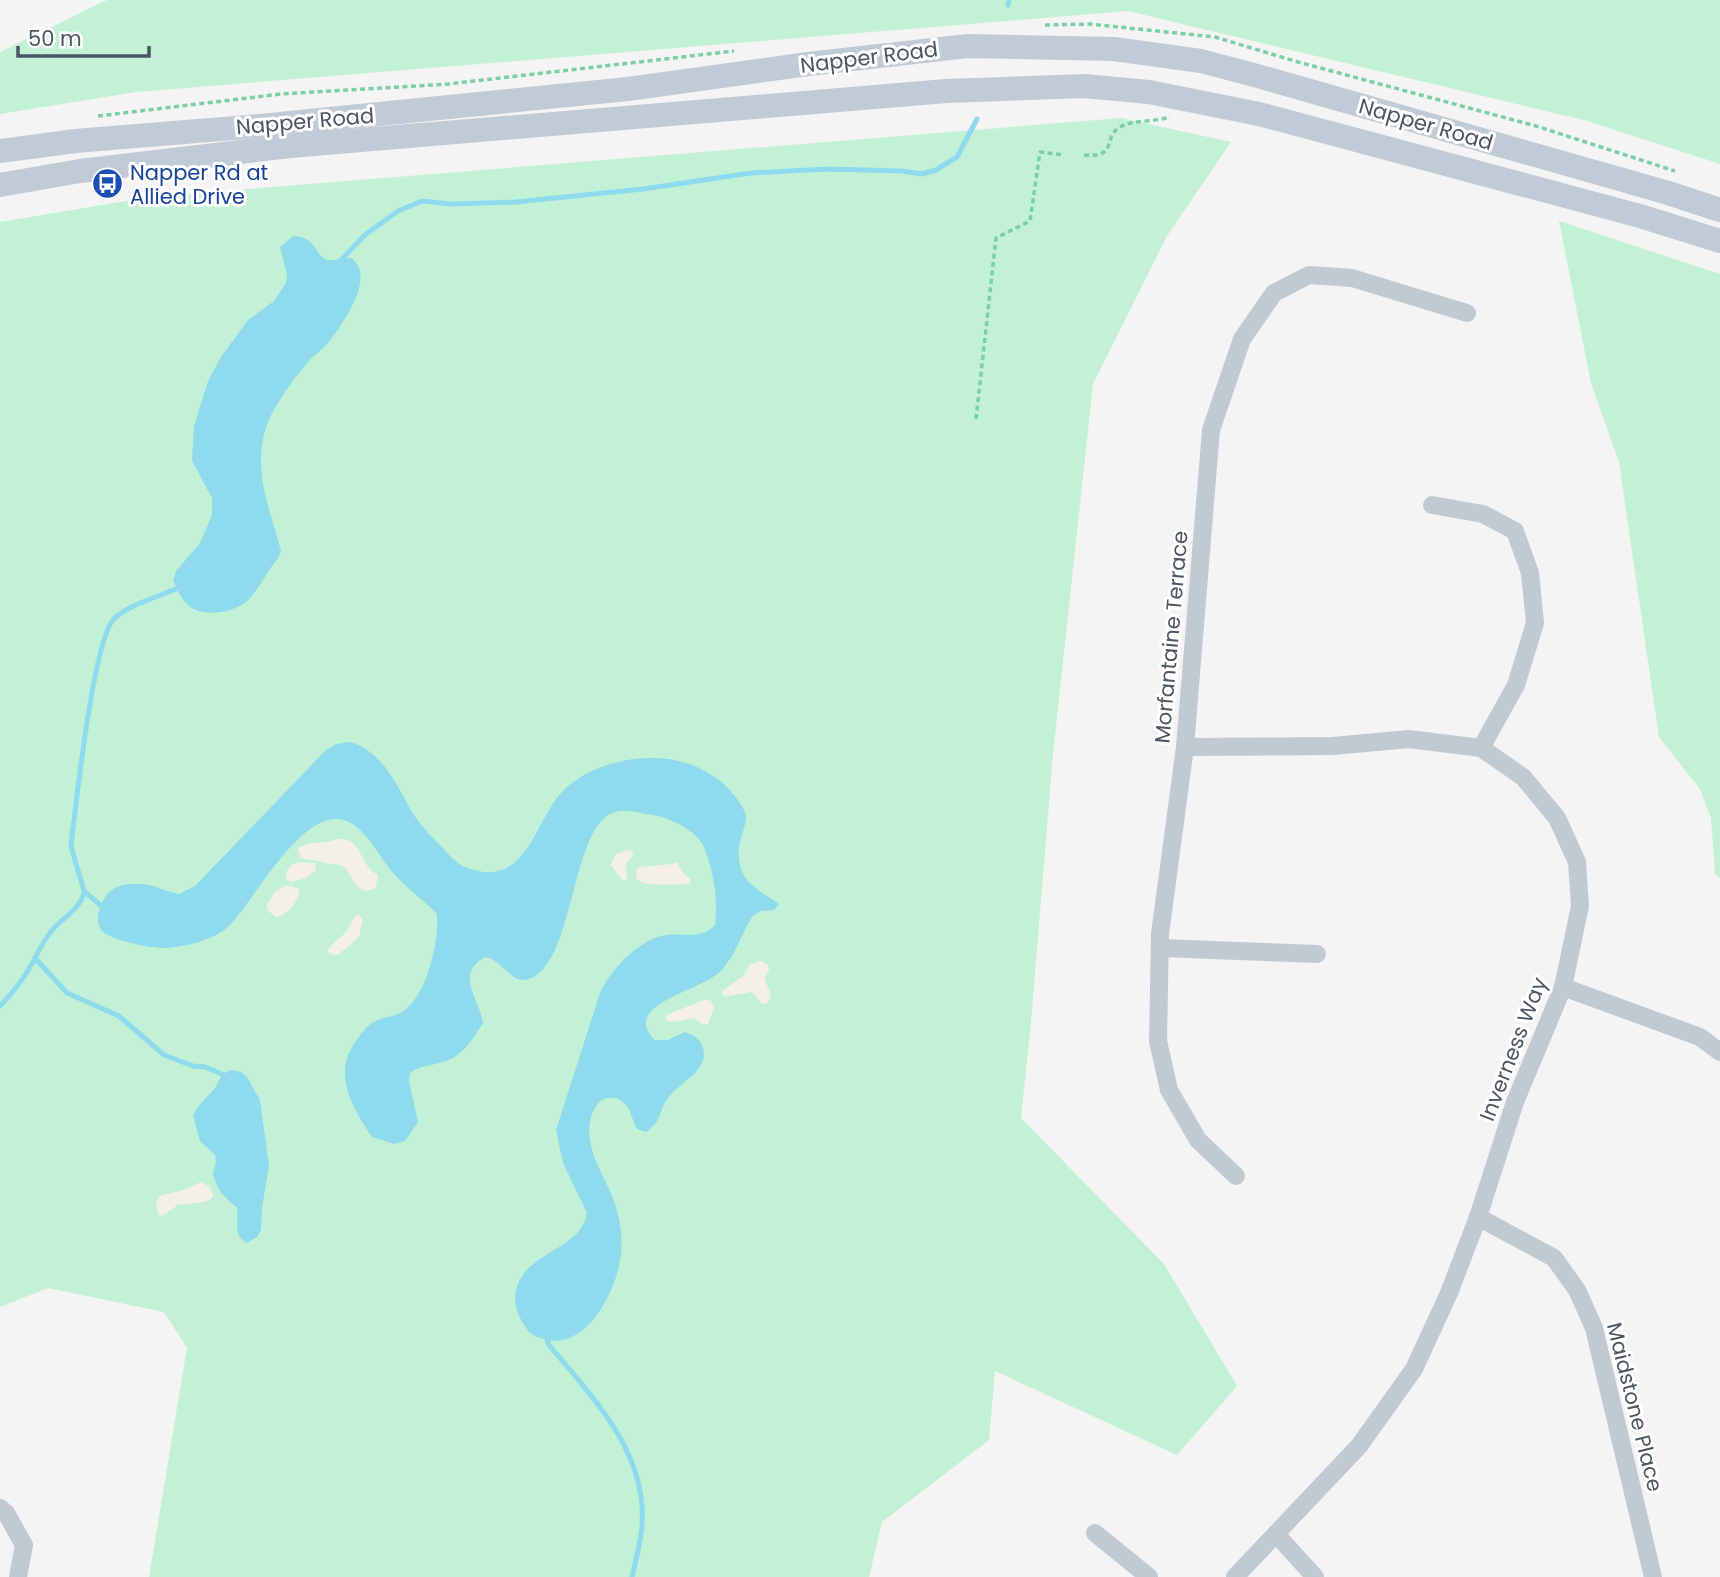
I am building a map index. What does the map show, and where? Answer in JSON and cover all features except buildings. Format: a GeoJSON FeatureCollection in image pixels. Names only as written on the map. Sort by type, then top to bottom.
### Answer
{"type":"FeatureCollection","features":[{"type":"Feature","properties":{"kind":"main road","name":"Napper Road"},"geometry":{"type":"LineString","coordinates":[[0,151],[88,140],[260,126],[628,89],[820,62],[968,46],[1114,49],[1201,61],[1639,184],[1720,211]]}},
{"type":"Feature","properties":{"kind":"main road","name":"Napper Road"},"geometry":{"type":"LineString","coordinates":[[0,185],[290,146],[946,91],[1084,86],[1149,92],[1259,114],[1640,216],[1720,241]]}},
{"type":"Feature","properties":{"kind":"main road"},"geometry":{"type":"LineString","coordinates":[[0,195],[31,180]]}},
{"type":"Feature","properties":{"kind":"street","name":"Morfantaine Terrace"},"geometry":{"type":"LineString","coordinates":[[1236,1176],[1198,1140],[1169,1090],[1158,1041],[1160,934],[1185,747],[1211,430],[1242,339],[1274,293],[1309,275],[1352,278],[1466,313]]}},
{"type":"Feature","properties":{"kind":"street"},"geometry":{"type":"LineString","coordinates":[[1432,505],[1483,514],[1516,531],[1530,573],[1535,623],[1516,685],[1481,748]]}},
{"type":"Feature","properties":{"kind":"street","name":"Inverness Way"},"geometry":{"type":"LineString","coordinates":[[1185,747],[1333,746],[1409,739],[1481,748],[1523,777],[1557,818],[1577,862],[1580,906],[1563,987],[1515,1101],[1478,1217],[1449,1293],[1414,1369],[1359,1446],[1235,1577]]}},
{"type":"Feature","properties":{"kind":"street"},"geometry":{"type":"LineString","coordinates":[[1160,948],[1317,954]]}},
{"type":"Feature","properties":{"kind":"street"},"geometry":{"type":"LineString","coordinates":[[1563,987],[1700,1037],[1720,1052]]}},
{"type":"Feature","properties":{"kind":"street","name":"Maidstone Place"},"geometry":{"type":"LineString","coordinates":[[1478,1217],[1554,1258],[1577,1290],[1594,1328],[1653,1577]]}},
{"type":"Feature","properties":{"kind":"street"},"geometry":{"type":"LineString","coordinates":[[0,1508],[6,1513],[24,1545],[18,1577]]}},
{"type":"Feature","properties":{"kind":"street"},"geometry":{"type":"LineString","coordinates":[[1095,1533],[1149,1577]]}},
{"type":"Feature","properties":{"kind":"street"},"geometry":{"type":"LineString","coordinates":[[1276,1534],[1315,1577]]}},
{"type":"Feature","properties":{"kind":"path"},"geometry":{"type":"LineString","coordinates":[[1084,155],[1098,156],[1104,153],[1110,147],[1116,130],[1122,126],[1170,117],[1172,111]]}},
{"type":"Feature","properties":{"kind":"path"},"geometry":{"type":"LineString","coordinates":[[976,419],[996,238],[1030,221],[1040,152],[1064,155]]}},
{"type":"Feature","properties":{"kind":"green space"},"geometry":{"type":"Polygon","coordinates":[[[107,0],[1720,0],[1720,164],[1584,120],[1128,11],[136,92],[0,114],[0,52],[107,0]]]}},
{"type":"Feature","properties":{"kind":"green space"},"geometry":{"type":"Polygon","coordinates":[[[1121,118],[1231,142],[1167,236],[1093,384],[1053,754],[1021,1118],[1164,1264],[1237,1386],[1177,1455],[995,1371],[989,1440],[882,1522],[869,1577],[149,1577],[187,1348],[164,1312],[48,1288],[0,1307],[0,222],[150,197],[1121,118]]]}},
{"type":"Feature","properties":{"kind":"green space"},"geometry":{"type":"Polygon","coordinates":[[[1559,221],[1720,274],[1720,878],[1715,875],[1711,818],[1700,789],[1659,737],[1619,462],[1591,383],[1559,221]]]}},
{"type":"Feature","properties":{"kind":"sand"},"geometry":{"type":"Polygon","coordinates":[[[337,839],[349,841],[357,848],[369,868],[378,875],[376,887],[364,891],[356,885],[343,866],[301,858],[298,849],[302,846],[337,839]]]}},
{"type":"Feature","properties":{"kind":"sand"},"geometry":{"type":"Polygon","coordinates":[[[632,851],[633,856],[626,864],[627,878],[623,881],[611,865],[616,854],[632,851]]]}},
{"type":"Feature","properties":{"kind":"sand"},"geometry":{"type":"Polygon","coordinates":[[[298,862],[315,863],[316,870],[306,878],[292,882],[286,879],[286,873],[290,866],[298,862]]]}},
{"type":"Feature","properties":{"kind":"sand"},"geometry":{"type":"Polygon","coordinates":[[[677,862],[691,883],[648,884],[636,877],[637,868],[677,862]]]}},
{"type":"Feature","properties":{"kind":"sand"},"geometry":{"type":"Polygon","coordinates":[[[287,885],[299,889],[297,898],[289,910],[276,917],[267,910],[267,904],[275,892],[287,885]]]}},
{"type":"Feature","properties":{"kind":"sand"},"geometry":{"type":"Polygon","coordinates":[[[358,914],[363,919],[359,937],[338,955],[330,954],[327,951],[344,934],[358,914]]]}},
{"type":"Feature","properties":{"kind":"sand"},"geometry":{"type":"Polygon","coordinates":[[[761,961],[768,965],[769,970],[764,978],[771,995],[768,1003],[762,1004],[752,992],[723,997],[722,991],[743,976],[750,964],[761,961]]]}},
{"type":"Feature","properties":{"kind":"sand"},"geometry":{"type":"Polygon","coordinates":[[[707,999],[714,1007],[708,1024],[703,1025],[694,1018],[671,1022],[666,1020],[666,1016],[671,1013],[707,999]]]}},
{"type":"Feature","properties":{"kind":"sand"},"geometry":{"type":"Polygon","coordinates":[[[201,1182],[210,1187],[213,1196],[210,1200],[179,1204],[162,1216],[158,1214],[156,1203],[159,1196],[184,1190],[201,1182]]]}},
{"type":"Feature","properties":{"kind":"water"},"geometry":{"type":"Polygon","coordinates":[[[293,236],[307,240],[321,256],[329,260],[352,258],[360,270],[359,289],[338,329],[288,387],[267,425],[261,450],[262,480],[281,551],[278,558],[244,604],[224,611],[203,612],[185,602],[173,580],[176,571],[200,543],[212,515],[212,498],[192,461],[194,426],[208,381],[221,357],[248,320],[274,301],[286,283],[287,275],[280,247],[293,236]]]}},
{"type":"Feature","properties":{"kind":"water"},"geometry":{"type":"Polygon","coordinates":[[[350,742],[371,752],[379,760],[418,820],[454,860],[466,868],[489,872],[505,869],[517,860],[562,792],[593,770],[642,758],[667,759],[691,765],[713,776],[740,803],[746,817],[739,848],[741,868],[750,882],[779,904],[774,910],[760,911],[752,917],[722,970],[655,1007],[647,1017],[647,1027],[655,1040],[668,1040],[685,1032],[699,1040],[704,1053],[699,1068],[669,1097],[655,1124],[646,1132],[637,1129],[626,1105],[614,1098],[602,1101],[595,1108],[590,1119],[590,1143],[615,1205],[621,1229],[621,1253],[612,1288],[597,1315],[587,1327],[562,1340],[548,1340],[530,1333],[518,1314],[515,1298],[519,1282],[527,1270],[573,1237],[582,1226],[587,1213],[563,1163],[556,1130],[600,993],[610,976],[632,953],[649,941],[665,935],[703,933],[715,925],[714,885],[704,847],[688,830],[661,817],[619,811],[604,818],[592,835],[583,857],[561,936],[551,958],[539,973],[523,980],[485,957],[476,964],[470,979],[483,1023],[471,1041],[456,1056],[410,1073],[409,1081],[418,1122],[405,1141],[394,1144],[372,1137],[352,1103],[345,1080],[345,1068],[354,1044],[367,1027],[402,1012],[418,994],[430,967],[436,939],[437,914],[403,883],[356,827],[349,822],[332,819],[315,826],[298,839],[282,857],[228,927],[208,939],[176,947],[153,947],[107,935],[98,922],[103,900],[119,886],[143,884],[179,894],[195,886],[326,750],[336,744],[350,742]]]}},
{"type":"Feature","properties":{"kind":"water"},"geometry":{"type":"Polygon","coordinates":[[[231,1070],[241,1072],[247,1077],[260,1100],[269,1166],[261,1230],[257,1237],[247,1243],[239,1236],[237,1208],[221,1193],[216,1183],[213,1174],[215,1155],[200,1141],[193,1116],[216,1087],[222,1074],[231,1070]]]}},
{"type":"Feature","properties":{"kind":"waterway"},"geometry":{"type":"LineString","coordinates":[[1008,5],[1009,0]]}},
{"type":"Feature","properties":{"kind":"waterway"},"geometry":{"type":"LineString","coordinates":[[339,262],[366,234],[398,211],[422,201],[450,204],[516,202],[643,189],[751,173],[827,169],[922,174],[936,170],[957,157],[977,119]]}},
{"type":"Feature","properties":{"kind":"waterway"},"geometry":{"type":"LineString","coordinates":[[0,1006],[22,980],[50,933],[76,908],[84,892],[71,845],[86,726],[106,635],[113,620],[119,615],[135,605],[180,587]]}},
{"type":"Feature","properties":{"kind":"waterway"},"geometry":{"type":"LineString","coordinates":[[84,891],[106,910]]}},
{"type":"Feature","properties":{"kind":"waterway"},"geometry":{"type":"LineString","coordinates":[[35,958],[67,993],[119,1016],[164,1055],[222,1074]]}},
{"type":"Feature","properties":{"kind":"waterway"},"geometry":{"type":"LineString","coordinates":[[545,1334],[549,1345],[609,1419],[631,1461],[642,1507],[640,1542],[632,1577]]}},
{"type":"Feature","properties":{"kind":"place","name":"Napper Rd at Allied Drive"},"geometry":{"type":"Point","coordinates":[107,184]}}]}
